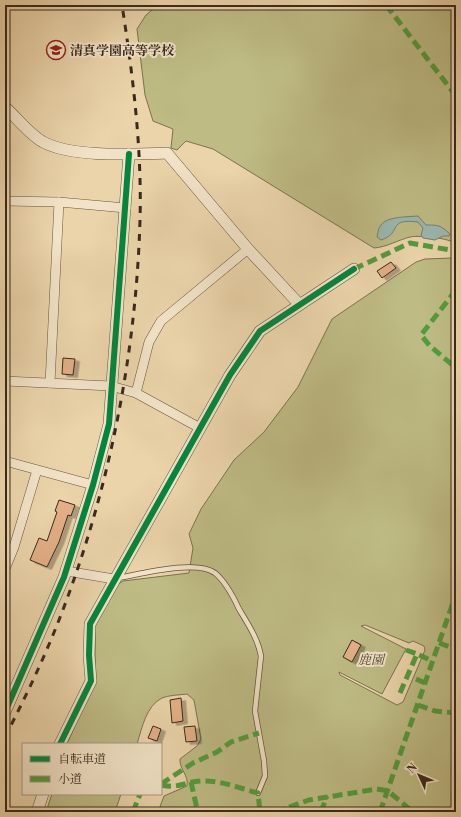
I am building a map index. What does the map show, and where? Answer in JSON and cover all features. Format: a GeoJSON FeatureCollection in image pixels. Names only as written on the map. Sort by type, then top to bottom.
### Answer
{"type":"FeatureCollection","features":[{"type":"Feature","properties":{"kind":"street"},"geometry":{"type":"LineString","coordinates":[[5,107],[42,141],[58,148],[129,154],[167,153],[248,249],[299,304]]}},
{"type":"Feature","properties":{"kind":"street"},"geometry":{"type":"LineString","coordinates":[[5,712],[9,696],[66,571],[93,485],[109,424],[129,154]]}},
{"type":"Feature","properties":{"kind":"street"},"geometry":{"type":"LineString","coordinates":[[5,201],[59,202],[126,208]]}},
{"type":"Feature","properties":{"kind":"street"},"geometry":{"type":"LineString","coordinates":[[50,383],[59,202]]}},
{"type":"Feature","properties":{"kind":"street"},"geometry":{"type":"LineString","coordinates":[[136,393],[149,342],[161,321],[248,249]]}},
{"type":"Feature","properties":{"kind":"street"},"geometry":{"type":"LineString","coordinates":[[60,743],[91,681],[89,655],[90,624],[230,375],[260,331],[354,269]]}},
{"type":"Feature","properties":{"kind":"street"},"geometry":{"type":"LineString","coordinates":[[5,381],[111,386],[136,393],[200,428]]}},
{"type":"Feature","properties":{"kind":"street"},"geometry":{"type":"LineString","coordinates":[[5,461],[93,485]]}},
{"type":"Feature","properties":{"kind":"street"},"geometry":{"type":"LineString","coordinates":[[5,569],[14,547],[37,470]]}},
{"type":"Feature","properties":{"kind":"street"},"geometry":{"type":"LineString","coordinates":[[66,571],[114,579]]}},
{"type":"Feature","properties":{"kind":"street"},"geometry":{"type":"LineString","coordinates":[[37,812],[43,795]]}},
{"type":"Feature","properties":{"kind":"lane"},"geometry":{"type":"LineString","coordinates":[[114,579],[196,567],[214,573],[224,584],[251,630],[261,656],[254,711],[264,761],[265,776],[258,793]]}},
{"type":"Feature","properties":{"kind":"green space"},"geometry":{"type":"Polygon","coordinates":[[[158,5],[456,5],[456,244],[448,240],[414,236],[374,248],[213,149],[186,141],[177,150],[171,148],[173,129],[153,121],[145,95],[137,29],[146,15],[158,5]]]}},
{"type":"Feature","properties":{"kind":"green space","name":"鹿園"},"geometry":{"type":"Polygon","coordinates":[[[452,258],[456,261],[456,271],[452,280],[456,286],[452,301],[456,305],[456,812],[158,812],[164,796],[187,786],[187,779],[181,766],[180,759],[197,746],[201,739],[194,700],[187,694],[162,698],[152,706],[148,712],[137,743],[67,743],[95,680],[95,625],[117,585],[123,581],[189,573],[193,548],[189,534],[201,509],[234,460],[264,432],[298,387],[332,319],[416,262],[425,259],[452,258]],[[365,625],[361,626],[406,649],[382,694],[339,672],[340,675],[397,705],[403,702],[425,650],[424,646],[413,641],[409,643],[365,625]]]}},
{"type":"Feature","properties":{"kind":"green space"},"geometry":{"type":"Polygon","coordinates":[[[52,795],[121,795],[115,812],[46,812],[52,795]]]}},
{"type":"Feature","properties":{"kind":"water"},"geometry":{"type":"Polygon","coordinates":[[[418,216],[426,225],[437,225],[441,227],[450,234],[449,236],[443,236],[435,240],[423,238],[421,235],[423,228],[418,222],[408,221],[398,224],[392,234],[388,237],[381,240],[377,237],[380,226],[384,222],[393,218],[418,216]]]}},
{"type":"Feature","properties":{"kind":"building"},"geometry":{"type":"Polygon","coordinates":[[[391,262],[396,268],[382,278],[377,271],[391,262]]]}},
{"type":"Feature","properties":{"kind":"building"},"geometry":{"type":"Polygon","coordinates":[[[63,358],[75,359],[73,375],[62,374],[63,358]]]}},
{"type":"Feature","properties":{"kind":"building"},"geometry":{"type":"Polygon","coordinates":[[[59,500],[75,505],[71,516],[68,515],[59,542],[47,567],[30,560],[39,538],[47,541],[57,512],[55,511],[59,500]]]}},
{"type":"Feature","properties":{"kind":"building"},"geometry":{"type":"Polygon","coordinates":[[[352,640],[361,645],[352,662],[343,657],[352,640]]]}},
{"type":"Feature","properties":{"kind":"building"},"geometry":{"type":"Polygon","coordinates":[[[181,698],[183,721],[172,723],[170,700],[181,698]]]}},
{"type":"Feature","properties":{"kind":"building"},"geometry":{"type":"Polygon","coordinates":[[[153,726],[161,729],[157,741],[148,738],[153,726]]]}},
{"type":"Feature","properties":{"kind":"building"},"geometry":{"type":"Polygon","coordinates":[[[195,726],[197,741],[186,742],[184,727],[195,726]]]}},
{"type":"Feature","properties":{"kind":"railway"},"geometry":{"type":"LineString","coordinates":[[5,737],[25,698],[55,630],[90,531],[116,429],[125,377],[137,272],[140,220],[140,166],[136,112],[122,5]]}},
{"type":"Feature","properties":{"kind":"marked path"},"geometry":{"type":"LineString","coordinates":[[386,5],[456,96]]}},
{"type":"Feature","properties":{"kind":"marked path"},"geometry":{"type":"LineString","coordinates":[[354,269],[410,243],[456,251]]}},
{"type":"Feature","properties":{"kind":"marked path"},"geometry":{"type":"LineString","coordinates":[[456,290],[421,335],[430,346],[456,368]]}},
{"type":"Feature","properties":{"kind":"marked path"},"geometry":{"type":"LineString","coordinates":[[380,812],[456,594]]}},
{"type":"Feature","properties":{"kind":"marked path"},"geometry":{"type":"LineString","coordinates":[[439,643],[456,649]]}},
{"type":"Feature","properties":{"kind":"marked path"},"geometry":{"type":"LineString","coordinates":[[406,650],[417,654]]}},
{"type":"Feature","properties":{"kind":"marked path"},"geometry":{"type":"LineString","coordinates":[[400,693],[417,654],[432,661]]}},
{"type":"Feature","properties":{"kind":"marked path"},"geometry":{"type":"LineString","coordinates":[[416,679],[425,683]]}},
{"type":"Feature","properties":{"kind":"marked path"},"geometry":{"type":"LineString","coordinates":[[418,705],[435,711],[456,713]]}},
{"type":"Feature","properties":{"kind":"marked path"},"geometry":{"type":"LineString","coordinates":[[162,783],[193,763],[217,752],[231,742],[259,733]]}},
{"type":"Feature","properties":{"kind":"marked path"},"geometry":{"type":"LineString","coordinates":[[162,785],[177,786],[200,781],[229,785],[258,793],[260,812]]}},
{"type":"Feature","properties":{"kind":"marked path"},"geometry":{"type":"LineString","coordinates":[[191,782],[197,809]]}},
{"type":"Feature","properties":{"kind":"marked path"},"geometry":{"type":"LineString","coordinates":[[275,812],[309,800],[377,789],[388,791],[413,812]]}},
{"type":"Feature","properties":{"kind":"marked path"},"geometry":{"type":"LineString","coordinates":[[133,812],[140,795]]}},
{"type":"Feature","properties":{"kind":"marked path"},"geometry":{"type":"LineString","coordinates":[[321,812],[327,796]]}},
{"type":"Feature","properties":{"kind":"cycle path"},"geometry":{"type":"LineString","coordinates":[[5,712],[64,577],[93,485],[109,424],[129,154]]}},
{"type":"Feature","properties":{"kind":"cycle path"},"geometry":{"type":"LineString","coordinates":[[60,743],[91,681],[89,655],[90,624],[230,375],[260,331],[354,269]]}},
{"type":"Feature","properties":{"kind":"place","name":"清真学園高等学校"},"geometry":{"type":"Point","coordinates":[56,50]}}]}
